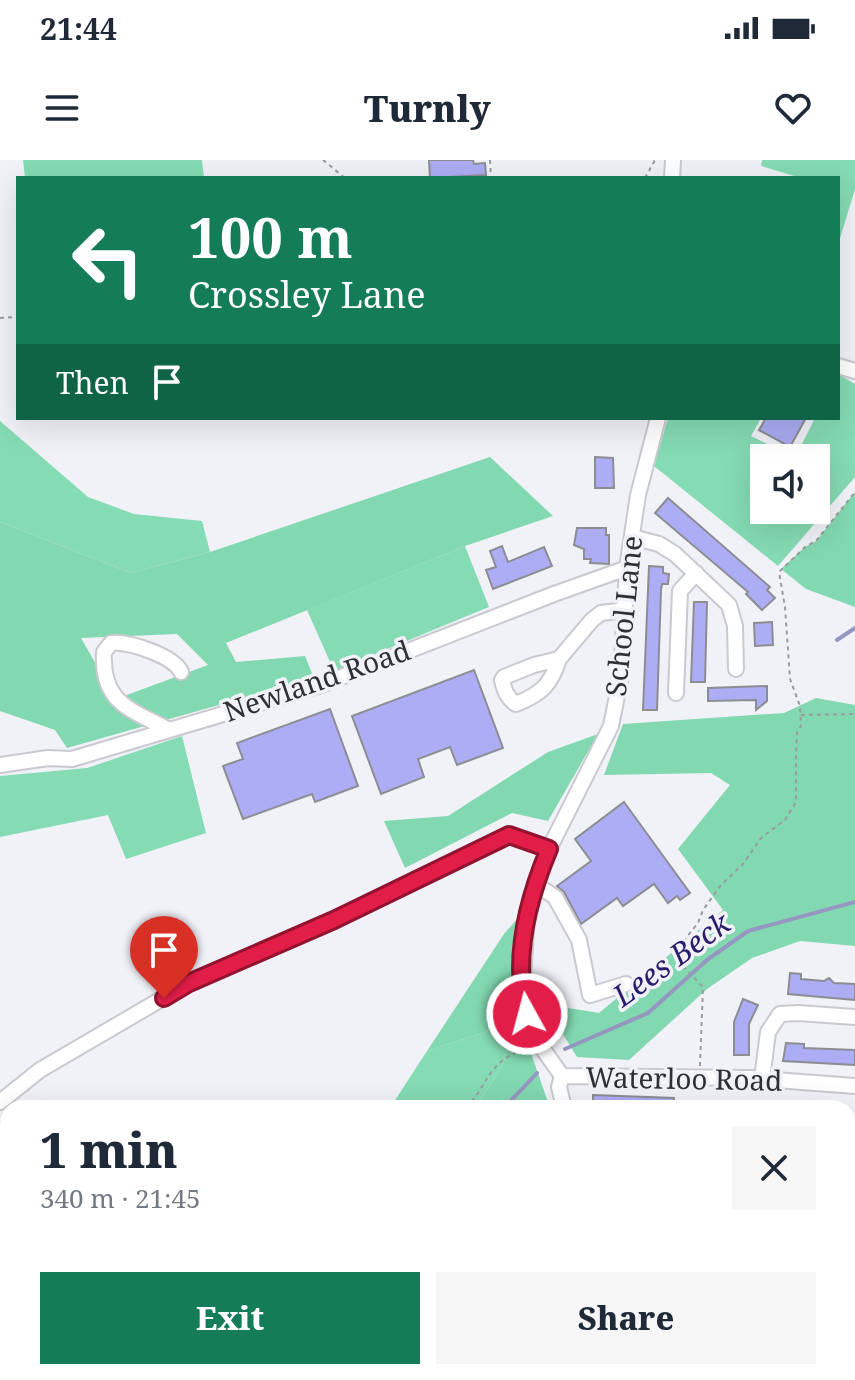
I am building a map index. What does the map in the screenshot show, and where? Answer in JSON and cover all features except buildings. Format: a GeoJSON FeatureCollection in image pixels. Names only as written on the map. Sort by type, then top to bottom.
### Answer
{"type":"FeatureCollection","features":[{"type":"Feature","properties":{"kind":"street","name":"School Lane"},"geometry":{"type":"LineString","coordinates":[[562,1076],[533,1035],[522,996],[527,914],[549,849],[611,726],[621,676],[627,568],[638,495],[657,420]]}},
{"type":"Feature","properties":{"kind":"street"},"geometry":{"type":"LineString","coordinates":[[632,537],[659,544],[675,554],[729,605],[735,626],[735,669]]}},
{"type":"Feature","properties":{"kind":"street","name":"Newland Road"},"geometry":{"type":"LineString","coordinates":[[0,765],[48,758],[72,759],[321,685],[627,568]]}},
{"type":"Feature","properties":{"kind":"street"},"geometry":{"type":"LineString","coordinates":[[676,693],[680,591],[696,573]]}},
{"type":"Feature","properties":{"kind":"street"},"geometry":{"type":"LineString","coordinates":[[559,659],[601,613],[625,610]]}},
{"type":"Feature","properties":{"kind":"street"},"geometry":{"type":"LineString","coordinates":[[169,730],[128,708],[110,693],[103,671],[104,652],[111,643],[132,645],[171,660],[181,672]]}},
{"type":"Feature","properties":{"kind":"street"},"geometry":{"type":"LineString","coordinates":[[2,1100],[40,1070],[189,983],[334,920],[509,835],[549,849]]}},
{"type":"Feature","properties":{"kind":"street"},"geometry":{"type":"LineString","coordinates":[[535,884],[555,897],[579,940],[590,995],[626,984]]}},
{"type":"Feature","properties":{"kind":"street"},"geometry":{"type":"LineString","coordinates":[[762,1079],[768,1032],[780,1014],[855,1017]]}},
{"type":"Feature","properties":{"kind":"street"},"geometry":{"type":"LineString","coordinates":[[562,1076],[559,1087],[562,1100]]}},
{"type":"Feature","properties":{"kind":"street","name":"Waterloo Road"},"geometry":{"type":"LineString","coordinates":[[562,1076],[762,1079],[855,1086]]}},
{"type":"Feature","properties":{"kind":"path"},"geometry":{"type":"LineString","coordinates":[[323,160],[343,176]]}},
{"type":"Feature","properties":{"kind":"path"},"geometry":{"type":"LineString","coordinates":[[700,1079],[703,987],[680,963],[678,948],[698,923],[703,910],[721,885],[743,864],[761,838],[793,811],[798,791],[796,755],[800,706],[790,679],[779,572],[805,547],[816,541],[855,492]]}},
{"type":"Feature","properties":{"kind":"path"},"geometry":{"type":"LineString","coordinates":[[800,715],[855,714]]}},
{"type":"Feature","properties":{"kind":"path"},"geometry":{"type":"LineString","coordinates":[[474,1100],[491,1070],[509,1054],[525,1048],[543,1049]]}},
{"type":"Feature","properties":{"kind":"green space"},"geometry":{"type":"Polygon","coordinates":[[[23,160],[202,160],[204,176],[25,176],[23,160]]]}},
{"type":"Feature","properties":{"kind":"green space"},"geometry":{"type":"Polygon","coordinates":[[[762,160],[855,160],[855,189],[840,238],[840,176],[794,176],[761,166],[762,160]]]}},
{"type":"Feature","properties":{"kind":"green space"},"geometry":{"type":"Polygon","coordinates":[[[840,375],[855,384],[855,477],[830,506],[830,444],[802,444],[814,420],[840,420],[840,375]]]}},
{"type":"Feature","properties":{"kind":"green space"},"geometry":{"type":"Polygon","coordinates":[[[667,420],[760,420],[751,436],[767,444],[750,444],[750,524],[814,524],[778,566],[654,466],[667,420]]]}},
{"type":"Feature","properties":{"kind":"green space"},"geometry":{"type":"Polygon","coordinates":[[[0,421],[88,497],[134,514],[202,521],[210,552],[131,573],[0,522],[0,421]]]}},
{"type":"Feature","properties":{"kind":"green space"},"geometry":{"type":"Polygon","coordinates":[[[490,457],[553,516],[465,546],[226,643],[236,662],[305,656],[314,678],[67,748],[55,730],[0,711],[0,522],[131,573],[210,552],[490,457]],[[177,634],[81,638],[116,699],[208,665],[177,634]]]}},
{"type":"Feature","properties":{"kind":"green space"},"geometry":{"type":"Polygon","coordinates":[[[855,492],[855,607],[806,589],[781,569],[816,541],[855,492]]]}},
{"type":"Feature","properties":{"kind":"green space"},"geometry":{"type":"Polygon","coordinates":[[[465,546],[489,607],[334,671],[307,610],[465,546]]]}},
{"type":"Feature","properties":{"kind":"green space"},"geometry":{"type":"Polygon","coordinates":[[[816,698],[855,705],[855,946],[800,941],[752,958],[707,989],[629,1060],[577,1057],[544,1004],[599,1013],[723,910],[678,849],[730,785],[711,773],[604,775],[623,724],[784,713],[816,698]]]}},
{"type":"Feature","properties":{"kind":"green space"},"geometry":{"type":"Polygon","coordinates":[[[598,734],[548,821],[512,813],[405,868],[384,821],[448,816],[548,752],[598,734]]]}},
{"type":"Feature","properties":{"kind":"green space"},"geometry":{"type":"Polygon","coordinates":[[[182,736],[206,833],[126,859],[108,815],[0,837],[0,776],[87,768],[182,736]]]}},
{"type":"Feature","properties":{"kind":"green space"},"geometry":{"type":"Polygon","coordinates":[[[517,919],[513,968],[517,1013],[547,1100],[480,1100],[503,1065],[513,1023],[427,1051],[517,919]]]}},
{"type":"Feature","properties":{"kind":"green space"},"geometry":{"type":"Polygon","coordinates":[[[513,1023],[503,1065],[480,1100],[395,1100],[427,1051],[513,1023]]]}},
{"type":"Feature","properties":{"kind":"waterway"},"geometry":{"type":"LineString","coordinates":[[837,640],[855,628]]}},
{"type":"Feature","properties":{"kind":"waterway","name":"Lees Beck"},"geometry":{"type":"LineString","coordinates":[[565,1049],[648,1013],[707,960],[748,931],[855,902]]}},
{"type":"Feature","properties":{"kind":"waterway","name":"Lees Beck"},"geometry":{"type":"LineString","coordinates":[[512,1100],[537,1073]]}},
{"type":"Feature","properties":{"kind":"route"},"geometry":{"type":"LineString","coordinates":[[164,998],[189,983],[334,920],[509,835],[549,849],[527,914],[522,996],[527,1014]]}}]}
